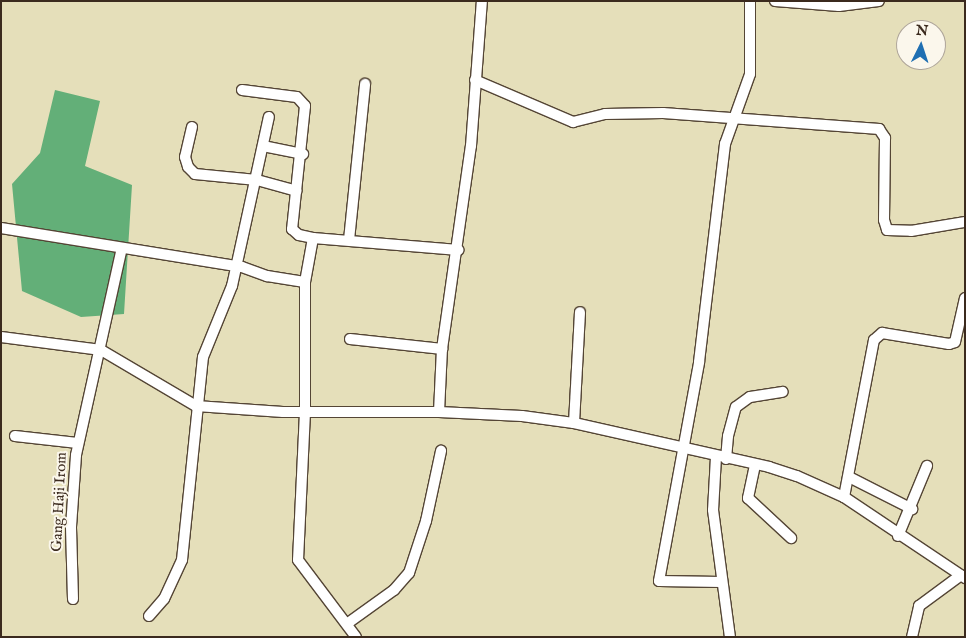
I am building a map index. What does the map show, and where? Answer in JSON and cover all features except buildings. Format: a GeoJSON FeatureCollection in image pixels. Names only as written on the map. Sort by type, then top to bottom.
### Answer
{"type":"FeatureCollection","features":[{"type":"Feature","properties":{"kind":"street"},"geometry":{"type":"LineString","coordinates":[[439,412],[442,349],[458,250],[476,80],[482,1]]}},
{"type":"Feature","properties":{"kind":"street"},"geometry":{"type":"LineString","coordinates":[[721,582],[659,581],[699,362],[725,144],[732,117],[745,93],[750,74],[750,1]]}},
{"type":"Feature","properties":{"kind":"street"},"geometry":{"type":"LineString","coordinates":[[776,1],[839,6],[878,1]]}},
{"type":"Feature","properties":{"kind":"street"},"geometry":{"type":"LineString","coordinates":[[476,80],[572,122],[611,113],[732,117],[879,130],[884,138],[884,220],[887,230],[911,231],[965,222]]}},
{"type":"Feature","properties":{"kind":"street"},"geometry":{"type":"LineString","coordinates":[[349,240],[365,84]]}},
{"type":"Feature","properties":{"kind":"street"},"geometry":{"type":"LineString","coordinates":[[242,90],[302,99],[306,106],[292,228],[299,235],[313,238],[458,250]]}},
{"type":"Feature","properties":{"kind":"street"},"geometry":{"type":"LineString","coordinates":[[149,616],[164,598],[182,560],[196,406],[203,357],[226,304],[257,180],[269,117]]}},
{"type":"Feature","properties":{"kind":"street"},"geometry":{"type":"LineString","coordinates":[[192,128],[185,157],[188,167],[195,174],[257,180],[297,191]]}},
{"type":"Feature","properties":{"kind":"street"},"geometry":{"type":"LineString","coordinates":[[264,146],[302,154]]}},
{"type":"Feature","properties":{"kind":"street"},"geometry":{"type":"LineString","coordinates":[[1,228],[236,266],[305,282]]}},
{"type":"Feature","properties":{"kind":"street"},"geometry":{"type":"LineString","coordinates":[[313,238],[305,282],[305,412],[298,560],[302,570],[327,594],[356,637]]}},
{"type":"Feature","properties":{"kind":"street","name":"Gang Haji Irom"},"geometry":{"type":"LineString","coordinates":[[73,600],[71,527],[78,443],[101,350],[122,248]]}},
{"type":"Feature","properties":{"kind":"street"},"geometry":{"type":"LineString","coordinates":[[844,497],[874,340],[882,333],[949,344],[957,337],[965,298]]}},
{"type":"Feature","properties":{"kind":"street"},"geometry":{"type":"LineString","coordinates":[[574,424],[580,312]]}},
{"type":"Feature","properties":{"kind":"street"},"geometry":{"type":"LineString","coordinates":[[1,337],[101,350],[196,406],[305,412],[439,412],[522,416],[574,424],[797,476],[844,497],[898,536],[963,576],[919,606],[912,637]]}},
{"type":"Feature","properties":{"kind":"street"},"geometry":{"type":"LineString","coordinates":[[350,339],[442,349]]}},
{"type":"Feature","properties":{"kind":"street"},"geometry":{"type":"LineString","coordinates":[[730,637],[721,582],[713,510],[721,458],[736,407],[750,397],[783,392]]}},
{"type":"Feature","properties":{"kind":"street"},"geometry":{"type":"LineString","coordinates":[[15,436],[78,443]]}},
{"type":"Feature","properties":{"kind":"street"},"geometry":{"type":"LineString","coordinates":[[348,623],[394,590],[409,573],[426,521],[441,451]]}},
{"type":"Feature","properties":{"kind":"street"},"geometry":{"type":"LineString","coordinates":[[755,465],[748,498],[791,538]]}},
{"type":"Feature","properties":{"kind":"street"},"geometry":{"type":"LineString","coordinates":[[898,536],[912,509],[927,466]]}},
{"type":"Feature","properties":{"kind":"street"},"geometry":{"type":"LineString","coordinates":[[849,477],[912,509]]}},
{"type":"Feature","properties":{"kind":"green space"},"geometry":{"type":"Polygon","coordinates":[[[55,90],[100,101],[85,166],[132,185],[124,314],[81,317],[22,291],[12,184],[40,153],[55,90]]]}}]}
